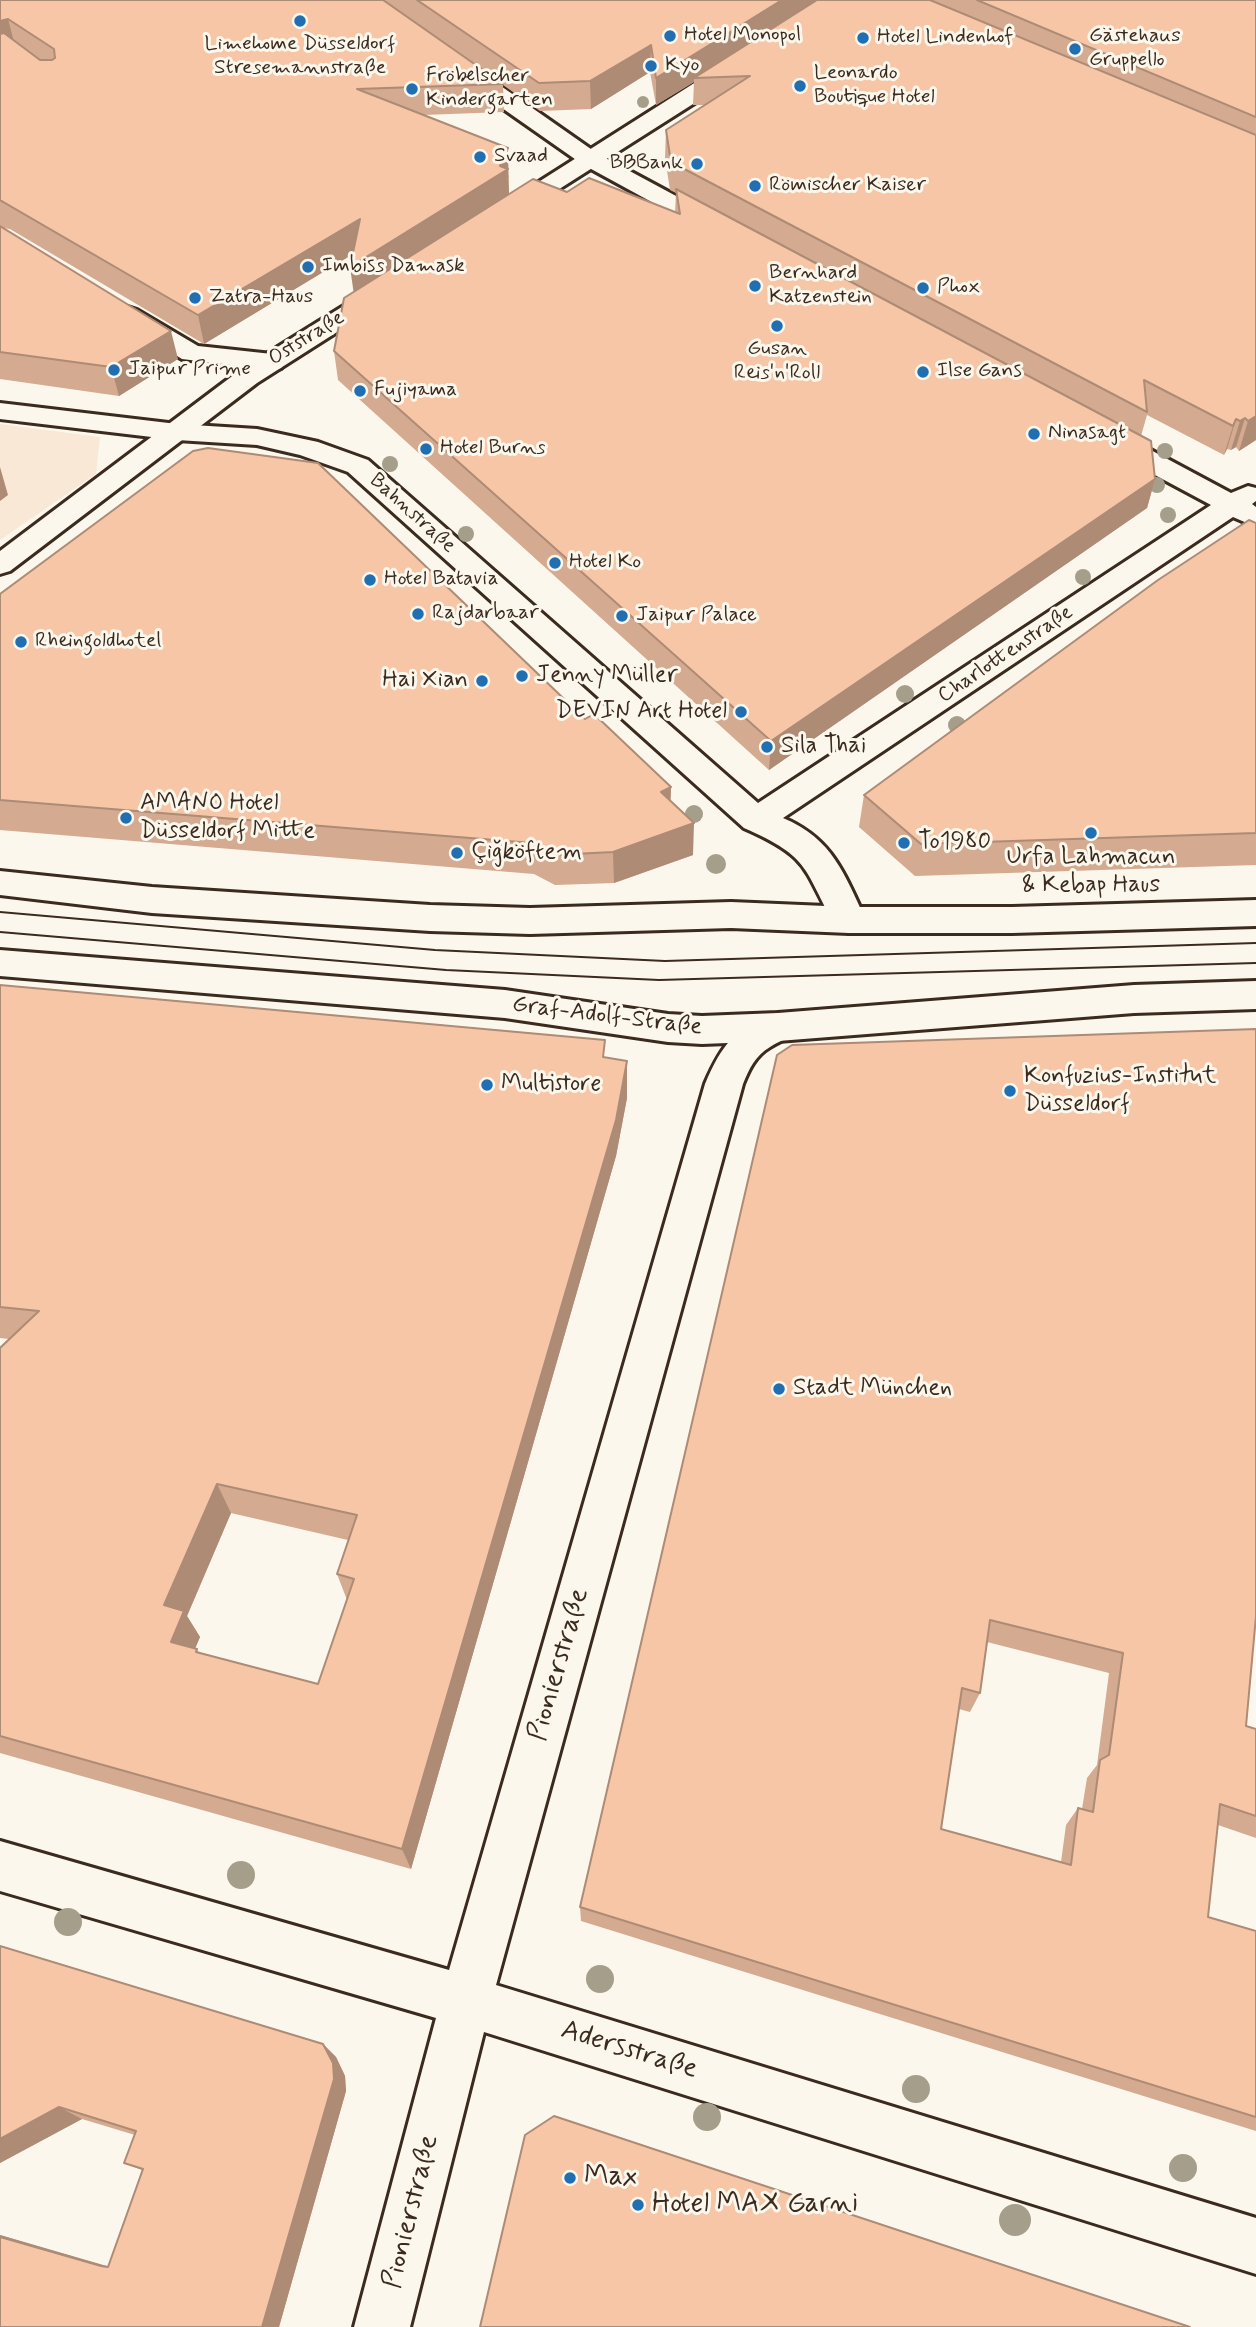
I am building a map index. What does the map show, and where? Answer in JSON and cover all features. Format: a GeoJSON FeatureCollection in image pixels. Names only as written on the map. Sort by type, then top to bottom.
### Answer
{"type":"FeatureCollection","features":[{"type":"Feature","properties":{"kind":"street"},"geometry":{"type":"LineString","coordinates":[[484,227],[762,51]]}},
{"type":"Feature","properties":{"kind":"street"},"geometry":{"type":"LineString","coordinates":[[442,56],[590,159],[747,244]]}},
{"type":"Feature","properties":{"kind":"street","name":"Oststraße"},"geometry":{"type":"LineString","coordinates":[[0,565],[272,362],[402,279]]}},
{"type":"Feature","properties":{"kind":"street"},"geometry":{"type":"LineString","coordinates":[[113,305],[191,353],[272,362]]}},
{"type":"Feature","properties":{"kind":"street","name":"Bahnstraße"},"geometry":{"type":"LineString","coordinates":[[0,411],[177,432],[257,437],[308,448],[358,466],[756,820],[792,834],[810,848],[828,872],[849,920]]}},
{"type":"Feature","properties":{"kind":"street"},"geometry":{"type":"LineString","coordinates":[[1086,427],[1248,504]]}},
{"type":"Feature","properties":{"kind":"street","name":"Charlottenstraße"},"geometry":{"type":"LineString","coordinates":[[756,820],[1248,504]]}},
{"type":"Feature","properties":{"kind":"street"},"geometry":{"type":"LineString","coordinates":[[0,883],[152,900],[430,918],[530,921],[731,915],[849,920],[1012,920],[1256,913]]}},
{"type":"Feature","properties":{"kind":"street","name":"Graf-Adolf-Straße"},"geometry":{"type":"LineString","coordinates":[[0,963],[505,1004],[668,1028],[778,1027],[1134,999],[1256,995]]}},
{"type":"Feature","properties":{"kind":"street","name":"Pionierstraße"},"geometry":{"type":"LineString","coordinates":[[382,2327],[466,2001],[724,1084],[732,1062],[744,1046],[757,1035],[778,1027]]}},
{"type":"Feature","properties":{"kind":"street","name":"Adersstraße"},"geometry":{"type":"LineString","coordinates":[[0,1866],[466,2001],[1256,2246]]}},
{"type":"Feature","properties":{"kind":"shaded area"},"geometry":{"type":"Polygon","coordinates":[[[0,424],[100,437],[96,474],[0,540],[0,424]]]}},
{"type":"Feature","properties":{"kind":"building"},"geometry":{"type":"Polygon","coordinates":[[[0,0],[383,0],[503,84],[357,89],[508,148],[500,166],[508,169],[350,267],[360,219],[198,315],[0,200],[0,34],[4,33],[40,60],[55,58],[54,49],[8,19],[0,21],[0,0]]]}},
{"type":"Feature","properties":{"kind":"building"},"geometry":{"type":"Polygon","coordinates":[[[417,0],[782,0],[656,78],[651,45],[590,81],[539,83],[417,0]]]}},
{"type":"Feature","properties":{"kind":"building"},"geometry":{"type":"Polygon","coordinates":[[[817,0],[930,0],[1256,135],[1256,416],[1248,421],[1245,418],[1240,421],[1236,419],[1233,426],[1144,380],[1147,412],[671,162],[666,130],[750,76],[694,78],[817,0]]]}},
{"type":"Feature","properties":{"kind":"building"},"geometry":{"type":"Polygon","coordinates":[[[977,0],[1256,0],[1256,117],[977,0]]]}},
{"type":"Feature","properties":{"kind":"building"},"geometry":{"type":"Polygon","coordinates":[[[589,178],[680,214],[676,189],[1151,441],[1155,479],[771,741],[334,351],[344,298],[533,179],[567,192],[589,178]]]}},
{"type":"Feature","properties":{"kind":"building"},"geometry":{"type":"Polygon","coordinates":[[[0,226],[171,331],[111,367],[0,352],[0,226]]]}},
{"type":"Feature","properties":{"kind":"building"},"geometry":{"type":"Polygon","coordinates":[[[208,448],[318,463],[585,719],[594,714],[671,787],[661,792],[694,823],[613,852],[553,855],[532,843],[0,800],[0,594],[193,451],[208,448]]]}},
{"type":"Feature","properties":{"kind":"building"},"geometry":{"type":"Polygon","coordinates":[[[1249,520],[1256,523],[1256,833],[921,844],[864,795],[1158,580],[1249,520]]]}},
{"type":"Feature","properties":{"kind":"building"},"geometry":{"type":"Polygon","coordinates":[[[0,985],[605,1040],[603,1057],[627,1061],[616,1120],[402,1849],[0,1736],[0,1348],[39,1311],[0,1307],[0,985]],[[217,1484],[164,1605],[184,1611],[171,1642],[197,1649],[196,1652],[318,1684],[354,1579],[337,1574],[357,1515],[217,1484]]]}},
{"type":"Feature","properties":{"kind":"building"},"geometry":{"type":"Polygon","coordinates":[[[1256,1029],[1256,1616],[1246,1726],[1256,1729],[1256,1816],[1220,1804],[1208,1917],[1256,1931],[1256,2117],[580,1907],[777,1055],[792,1045],[1256,1029]],[[990,1620],[980,1693],[962,1688],[941,1829],[1071,1865],[1078,1808],[1093,1812],[1100,1760],[1109,1755],[1123,1653],[990,1620]]]}},
{"type":"Feature","properties":{"kind":"building"},"geometry":{"type":"Polygon","coordinates":[[[0,1946],[323,2044],[333,2063],[334,2079],[262,2327],[0,2327],[0,2237],[108,2267],[143,2169],[124,2163],[136,2131],[59,2107],[0,2139],[0,1946]]]}},
{"type":"Feature","properties":{"kind":"building"},"geometry":{"type":"Polygon","coordinates":[[[554,2116],[1190,2327],[480,2327],[525,2135],[554,2116]]]}},
{"type":"Feature","properties":{"kind":"tram line"},"geometry":{"type":"LineString","coordinates":[[0,912],[435,950],[665,961],[1256,943]]}},
{"type":"Feature","properties":{"kind":"tram line"},"geometry":{"type":"LineString","coordinates":[[0,932],[446,970],[659,980],[1256,963]]}},
{"type":"Feature","properties":{"kind":"place","name":"Limehome Düsseldorf Stresemannstraße"},"geometry":{"type":"Point","coordinates":[300,21]}},
{"type":"Feature","properties":{"kind":"place","name":"Hotel Monopol"},"geometry":{"type":"Point","coordinates":[670,36]}},
{"type":"Feature","properties":{"kind":"place","name":"Hotel Lindenhof"},"geometry":{"type":"Point","coordinates":[863,38]}},
{"type":"Feature","properties":{"kind":"place","name":"Gästehaus Gruppello"},"geometry":{"type":"Point","coordinates":[1075,49]}},
{"type":"Feature","properties":{"kind":"place","name":"Kyo"},"geometry":{"type":"Point","coordinates":[651,66]}},
{"type":"Feature","properties":{"kind":"place","name":"Leonardo Boutique Hotel"},"geometry":{"type":"Point","coordinates":[800,86]}},
{"type":"Feature","properties":{"kind":"place","name":"Fröbelscher Kindergarten"},"geometry":{"type":"Point","coordinates":[412,89]}},
{"type":"Feature","properties":{"kind":"place","name":"Svaad"},"geometry":{"type":"Point","coordinates":[480,157]}},
{"type":"Feature","properties":{"kind":"place","name":"BBBank"},"geometry":{"type":"Point","coordinates":[697,164]}},
{"type":"Feature","properties":{"kind":"place","name":"Römischer Kaiser"},"geometry":{"type":"Point","coordinates":[755,186]}},
{"type":"Feature","properties":{"kind":"place","name":"Imbiss Damask"},"geometry":{"type":"Point","coordinates":[308,267]}},
{"type":"Feature","properties":{"kind":"place","name":"Bernhard Katzenstein"},"geometry":{"type":"Point","coordinates":[755,286]}},
{"type":"Feature","properties":{"kind":"place","name":"Phox"},"geometry":{"type":"Point","coordinates":[923,288]}},
{"type":"Feature","properties":{"kind":"place","name":"Zatra-Haus"},"geometry":{"type":"Point","coordinates":[195,298]}},
{"type":"Feature","properties":{"kind":"place","name":"Gusan Reis'n'Roll"},"geometry":{"type":"Point","coordinates":[777,326]}},
{"type":"Feature","properties":{"kind":"place","name":"Jaipur Prime"},"geometry":{"type":"Point","coordinates":[114,370]}},
{"type":"Feature","properties":{"kind":"place","name":"Ilse Gans"},"geometry":{"type":"Point","coordinates":[923,372]}},
{"type":"Feature","properties":{"kind":"place","name":"Fujiyama"},"geometry":{"type":"Point","coordinates":[360,391]}},
{"type":"Feature","properties":{"kind":"place","name":"Ninasagt"},"geometry":{"type":"Point","coordinates":[1034,434]}},
{"type":"Feature","properties":{"kind":"place","name":"Hotel Burns"},"geometry":{"type":"Point","coordinates":[426,449]}},
{"type":"Feature","properties":{"kind":"place","name":"Hotel Ko"},"geometry":{"type":"Point","coordinates":[555,563]}},
{"type":"Feature","properties":{"kind":"place","name":"Hotel Batavia"},"geometry":{"type":"Point","coordinates":[370,580]}},
{"type":"Feature","properties":{"kind":"place","name":"Rajdarbaar"},"geometry":{"type":"Point","coordinates":[418,614]}},
{"type":"Feature","properties":{"kind":"place","name":"Jaipur Palace"},"geometry":{"type":"Point","coordinates":[622,616]}},
{"type":"Feature","properties":{"kind":"place","name":"Rheingoldhotel"},"geometry":{"type":"Point","coordinates":[21,642]}},
{"type":"Feature","properties":{"kind":"place","name":"Jenny Müller"},"geometry":{"type":"Point","coordinates":[522,676]}},
{"type":"Feature","properties":{"kind":"place","name":"Hai Xian"},"geometry":{"type":"Point","coordinates":[482,681]}},
{"type":"Feature","properties":{"kind":"place","name":"DEVIN Art Hotel"},"geometry":{"type":"Point","coordinates":[741,712]}},
{"type":"Feature","properties":{"kind":"place","name":"Sila Thai"},"geometry":{"type":"Point","coordinates":[767,747]}},
{"type":"Feature","properties":{"kind":"place","name":"AMANO Hotel Düsseldorf Mitte"},"geometry":{"type":"Point","coordinates":[126,818]}},
{"type":"Feature","properties":{"kind":"place","name":"Urfa Lahmacun & Kebap Haus"},"geometry":{"type":"Point","coordinates":[1091,833]}},
{"type":"Feature","properties":{"kind":"place","name":"To1980"},"geometry":{"type":"Point","coordinates":[904,843]}},
{"type":"Feature","properties":{"kind":"place","name":"Çiğköftem"},"geometry":{"type":"Point","coordinates":[457,853]}},
{"type":"Feature","properties":{"kind":"place","name":"Multistore"},"geometry":{"type":"Point","coordinates":[487,1085]}},
{"type":"Feature","properties":{"kind":"place","name":"Konfuzius-Institut Düsseldorf"},"geometry":{"type":"Point","coordinates":[1010,1091]}},
{"type":"Feature","properties":{"kind":"place","name":"Stadt München"},"geometry":{"type":"Point","coordinates":[779,1389]}},
{"type":"Feature","properties":{"kind":"place","name":"Max"},"geometry":{"type":"Point","coordinates":[570,2178]}},
{"type":"Feature","properties":{"kind":"place","name":"Hotel MAX Garni"},"geometry":{"type":"Point","coordinates":[638,2205]}}]}
